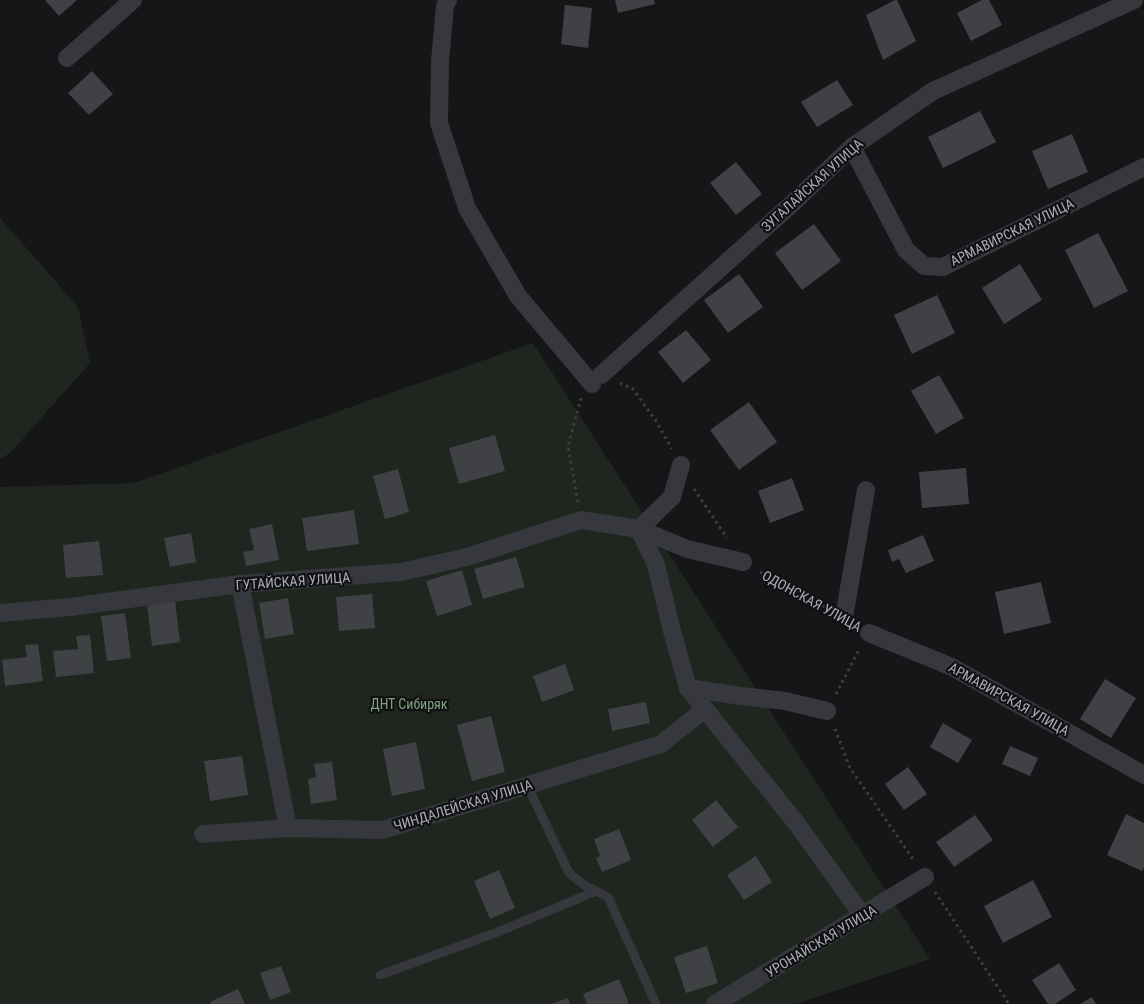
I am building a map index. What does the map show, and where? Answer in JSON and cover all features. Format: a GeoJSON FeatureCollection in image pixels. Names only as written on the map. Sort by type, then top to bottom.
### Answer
{"type":"FeatureCollection","features":[{"type":"Feature","properties":{"kind":"street"},"geometry":{"type":"LineString","coordinates":[[68,58],[132,0]]}},
{"type":"Feature","properties":{"kind":"street"},"geometry":{"type":"LineString","coordinates":[[448,0],[445,6],[440,61],[439,123],[467,208],[518,296],[597,380]]}},
{"type":"Feature","properties":{"kind":"street","name":"ЗУГАЛАЙСКАЯ УЛИЦА"},"geometry":{"type":"LineString","coordinates":[[597,380],[852,147],[933,91],[1134,0]]}},
{"type":"Feature","properties":{"kind":"street","name":"АРМАВИРСКАЯ УЛИЦА"},"geometry":{"type":"LineString","coordinates":[[852,147],[906,250],[924,266],[944,266],[1144,167]]}},
{"type":"Feature","properties":{"kind":"street"},"geometry":{"type":"LineString","coordinates":[[639,529],[672,497],[681,465]]}},
{"type":"Feature","properties":{"kind":"street"},"geometry":{"type":"LineString","coordinates":[[844,618],[866,490]]}},
{"type":"Feature","properties":{"kind":"street"},"geometry":{"type":"LineString","coordinates":[[581,520],[639,529],[687,548],[743,562]]}},
{"type":"Feature","properties":{"kind":"street","name":"ГУТАЙСКАЯ УЛИЦА"},"geometry":{"type":"LineString","coordinates":[[0,613],[70,607],[240,584],[401,572],[467,557],[581,520]]}},
{"type":"Feature","properties":{"kind":"street"},"geometry":{"type":"LineString","coordinates":[[639,529],[656,565],[688,688],[798,824],[863,916]]}},
{"type":"Feature","properties":{"kind":"street"},"geometry":{"type":"LineString","coordinates":[[240,584],[288,828]]}},
{"type":"Feature","properties":{"kind":"street","name":"АРМАВИРСКАЯ УЛИЦА"},"geometry":{"type":"LineString","coordinates":[[869,633],[952,667],[1144,775]]}},
{"type":"Feature","properties":{"kind":"street"},"geometry":{"type":"LineString","coordinates":[[688,688],[785,701],[828,711]]}},
{"type":"Feature","properties":{"kind":"street","name":"ЧИНДАЛЕЙСКАЯ УЛИЦА"},"geometry":{"type":"LineString","coordinates":[[203,834],[288,828],[383,830],[661,744],[705,709]]}},
{"type":"Feature","properties":{"kind":"street","name":"УРОНАЙСКАЯ УЛИЦА"},"geometry":{"type":"LineString","coordinates":[[715,1004],[925,877]]}},
{"type":"Feature","properties":{"kind":"lane"},"geometry":{"type":"LineString","coordinates":[[526,785],[569,873],[584,885],[608,898],[656,1004]]}},
{"type":"Feature","properties":{"kind":"lane"},"geometry":{"type":"LineString","coordinates":[[380,975],[498,932],[596,891]]}},
{"type":"Feature","properties":{"kind":"path","name":"ОДОНСКАЯ УЛИЦА"},"geometry":{"type":"LineString","coordinates":[[597,380],[633,389],[656,421],[693,488],[743,562],[844,618]]}},
{"type":"Feature","properties":{"kind":"path"},"geometry":{"type":"LineString","coordinates":[[581,520],[568,446],[582,394],[597,380]]}},
{"type":"Feature","properties":{"kind":"path","name":"ОДОНСКАЯ УЛИЦА"},"geometry":{"type":"LineString","coordinates":[[828,711],[869,633]]}},
{"type":"Feature","properties":{"kind":"path"},"geometry":{"type":"LineString","coordinates":[[828,711],[850,768],[1010,1004]]}},
{"type":"Feature","properties":{"kind":"green space"},"geometry":{"type":"Polygon","coordinates":[[[0,218],[78,307],[90,363],[10,453],[0,459],[0,218]]]}},
{"type":"Feature","properties":{"kind":"green space","name":"ДНТ Сибиряк"},"geometry":{"type":"Polygon","coordinates":[[[533,343],[930,959],[796,1004],[0,1004],[0,487],[134,483],[533,343]]]}},
{"type":"Feature","properties":{"kind":"building"},"geometry":{"type":"Polygon","coordinates":[[[45,0],[77,0],[59,16],[45,0]]]}},
{"type":"Feature","properties":{"kind":"building"},"geometry":{"type":"Polygon","coordinates":[[[615,0],[654,0],[655,4],[618,13],[615,0]]]}},
{"type":"Feature","properties":{"kind":"building"},"geometry":{"type":"Polygon","coordinates":[[[897,0],[916,41],[883,60],[866,15],[897,0]]]}},
{"type":"Feature","properties":{"kind":"building"},"geometry":{"type":"Polygon","coordinates":[[[982,0],[989,0],[1002,25],[971,41],[957,13],[982,0]]]}},
{"type":"Feature","properties":{"kind":"building"},"geometry":{"type":"Polygon","coordinates":[[[565,5],[592,8],[588,48],[561,44],[565,5]]]}},
{"type":"Feature","properties":{"kind":"building"},"geometry":{"type":"Polygon","coordinates":[[[92,71],[113,94],[89,115],[68,93],[92,71]]]}},
{"type":"Feature","properties":{"kind":"building"},"geometry":{"type":"Polygon","coordinates":[[[837,80],[853,105],[817,127],[801,102],[837,80]]]}},
{"type":"Feature","properties":{"kind":"building"},"geometry":{"type":"Polygon","coordinates":[[[980,111],[996,142],[943,168],[928,137],[980,111]]]}},
{"type":"Feature","properties":{"kind":"building"},"geometry":{"type":"Polygon","coordinates":[[[1072,134],[1088,172],[1048,189],[1032,151],[1072,134]]]}},
{"type":"Feature","properties":{"kind":"building"},"geometry":{"type":"Polygon","coordinates":[[[736,162],[762,194],[736,215],[710,183],[736,162]]]}},
{"type":"Feature","properties":{"kind":"building"},"geometry":{"type":"Polygon","coordinates":[[[814,224],[841,261],[802,290],[775,253],[814,224]]]}},
{"type":"Feature","properties":{"kind":"building"},"geometry":{"type":"Polygon","coordinates":[[[1098,233],[1128,291],[1094,308],[1065,250],[1098,233]]]}},
{"type":"Feature","properties":{"kind":"building"},"geometry":{"type":"Polygon","coordinates":[[[1020,264],[1042,300],[1004,324],[982,288],[1020,264]]]}},
{"type":"Feature","properties":{"kind":"building"},"geometry":{"type":"Polygon","coordinates":[[[739,274],[763,307],[728,333],[704,300],[739,274]]]}},
{"type":"Feature","properties":{"kind":"building"},"geometry":{"type":"Polygon","coordinates":[[[937,295],[955,333],[912,354],[894,315],[937,295]]]}},
{"type":"Feature","properties":{"kind":"building"},"geometry":{"type":"Polygon","coordinates":[[[686,330],[711,360],[683,383],[658,352],[686,330]]]}},
{"type":"Feature","properties":{"kind":"building"},"geometry":{"type":"Polygon","coordinates":[[[939,375],[964,418],[936,434],[911,391],[939,375]]]}},
{"type":"Feature","properties":{"kind":"building"},"geometry":{"type":"Polygon","coordinates":[[[749,402],[777,442],[739,470],[710,430],[749,402]]]}},
{"type":"Feature","properties":{"kind":"building"},"geometry":{"type":"Polygon","coordinates":[[[495,435],[505,471],[459,484],[449,448],[495,435]]]}},
{"type":"Feature","properties":{"kind":"building"},"geometry":{"type":"Polygon","coordinates":[[[966,468],[969,504],[922,508],[919,472],[966,468]]]}},
{"type":"Feature","properties":{"kind":"building"},"geometry":{"type":"Polygon","coordinates":[[[398,469],[409,512],[385,519],[373,476],[398,469]]]}},
{"type":"Feature","properties":{"kind":"building"},"geometry":{"type":"Polygon","coordinates":[[[792,478],[804,510],[770,523],[758,491],[792,478]]]}},
{"type":"Feature","properties":{"kind":"building"},"geometry":{"type":"Polygon","coordinates":[[[354,510],[359,544],[307,551],[302,518],[354,510]]]}},
{"type":"Feature","properties":{"kind":"building"},"geometry":{"type":"Polygon","coordinates":[[[272,524],[279,560],[246,566],[243,552],[254,550],[249,529],[272,524]]]}},
{"type":"Feature","properties":{"kind":"building"},"geometry":{"type":"Polygon","coordinates":[[[191,533],[196,562],[170,567],[164,538],[191,533]]]}},
{"type":"Feature","properties":{"kind":"building"},"geometry":{"type":"Polygon","coordinates":[[[923,535],[934,561],[906,573],[899,559],[892,562],[888,550],[923,535]]]}},
{"type":"Feature","properties":{"kind":"building"},"geometry":{"type":"Polygon","coordinates":[[[99,541],[103,575],[66,578],[63,545],[99,541]]]}},
{"type":"Feature","properties":{"kind":"building"},"geometry":{"type":"Polygon","coordinates":[[[516,557],[525,587],[483,599],[474,569],[516,557]]]}},
{"type":"Feature","properties":{"kind":"building"},"geometry":{"type":"Polygon","coordinates":[[[462,570],[472,605],[437,616],[426,581],[462,570]]]}},
{"type":"Feature","properties":{"kind":"building"},"geometry":{"type":"Polygon","coordinates":[[[1041,582],[1051,623],[1004,634],[995,592],[1041,582]]]}},
{"type":"Feature","properties":{"kind":"building"},"geometry":{"type":"Polygon","coordinates":[[[372,594],[375,628],[339,631],[336,597],[372,594]]]}},
{"type":"Feature","properties":{"kind":"building"},"geometry":{"type":"Polygon","coordinates":[[[288,598],[294,634],[265,639],[259,603],[288,598]]]}},
{"type":"Feature","properties":{"kind":"building"},"geometry":{"type":"Polygon","coordinates":[[[175,600],[180,642],[152,646],[147,603],[175,600]]]}},
{"type":"Feature","properties":{"kind":"building"},"geometry":{"type":"Polygon","coordinates":[[[125,613],[131,658],[107,661],[101,616],[125,613]]]}},
{"type":"Feature","properties":{"kind":"building"},"geometry":{"type":"Polygon","coordinates":[[[90,635],[94,673],[56,677],[53,651],[78,649],[76,636],[90,635]]]}},
{"type":"Feature","properties":{"kind":"building"},"geometry":{"type":"Polygon","coordinates":[[[38,644],[43,681],[5,686],[2,660],[27,657],[25,645],[38,644]]]}},
{"type":"Feature","properties":{"kind":"building"},"geometry":{"type":"Polygon","coordinates":[[[565,664],[574,690],[542,702],[533,676],[565,664]]]}},
{"type":"Feature","properties":{"kind":"building"},"geometry":{"type":"Polygon","coordinates":[[[1105,679],[1136,698],[1111,738],[1080,719],[1105,679]]]}},
{"type":"Feature","properties":{"kind":"building"},"geometry":{"type":"Polygon","coordinates":[[[646,702],[650,723],[612,731],[608,709],[646,702]]]}},
{"type":"Feature","properties":{"kind":"building"},"geometry":{"type":"Polygon","coordinates":[[[491,716],[505,772],[472,781],[457,725],[491,716]]]}},
{"type":"Feature","properties":{"kind":"building"},"geometry":{"type":"Polygon","coordinates":[[[943,723],[972,740],[958,763],[930,747],[943,723]]]}},
{"type":"Feature","properties":{"kind":"building"},"geometry":{"type":"Polygon","coordinates":[[[416,742],[425,789],[392,796],[383,749],[416,742]]]}},
{"type":"Feature","properties":{"kind":"building"},"geometry":{"type":"Polygon","coordinates":[[[1010,746],[1038,758],[1030,776],[1002,764],[1010,746]]]}},
{"type":"Feature","properties":{"kind":"building"},"geometry":{"type":"Polygon","coordinates":[[[242,756],[248,795],[210,801],[204,761],[242,756]]]}},
{"type":"Feature","properties":{"kind":"building"},"geometry":{"type":"Polygon","coordinates":[[[332,762],[337,800],[311,804],[308,779],[316,777],[314,764],[332,762]]]}},
{"type":"Feature","properties":{"kind":"building"},"geometry":{"type":"Polygon","coordinates":[[[908,767],[927,794],[904,810],[885,784],[908,767]]]}},
{"type":"Feature","properties":{"kind":"building"},"geometry":{"type":"Polygon","coordinates":[[[716,800],[738,827],[713,847],[692,820],[716,800]]]}},
{"type":"Feature","properties":{"kind":"building"},"geometry":{"type":"Polygon","coordinates":[[[1126,814],[1144,823],[1144,867],[1142,871],[1107,855],[1126,814]]]}},
{"type":"Feature","properties":{"kind":"building"},"geometry":{"type":"Polygon","coordinates":[[[975,815],[993,840],[954,867],[936,842],[975,815]]]}},
{"type":"Feature","properties":{"kind":"building"},"geometry":{"type":"Polygon","coordinates":[[[619,829],[631,860],[602,872],[596,858],[600,856],[594,839],[619,829]]]}},
{"type":"Feature","properties":{"kind":"building"},"geometry":{"type":"Polygon","coordinates":[[[756,856],[772,882],[744,900],[727,875],[756,856]]]}},
{"type":"Feature","properties":{"kind":"building"},"geometry":{"type":"Polygon","coordinates":[[[499,870],[515,908],[490,919],[474,881],[499,870]]]}},
{"type":"Feature","properties":{"kind":"building"},"geometry":{"type":"Polygon","coordinates":[[[1033,880],[1052,917],[1003,943],[984,906],[1033,880]]]}},
{"type":"Feature","properties":{"kind":"building"},"geometry":{"type":"Polygon","coordinates":[[[707,946],[718,983],[686,993],[674,957],[707,946]]]}},
{"type":"Feature","properties":{"kind":"building"},"geometry":{"type":"Polygon","coordinates":[[[1059,963],[1076,990],[1055,1004],[1048,1004],[1032,980],[1059,963]]]}},
{"type":"Feature","properties":{"kind":"building"},"geometry":{"type":"Polygon","coordinates":[[[281,966],[291,992],[270,1000],[260,973],[281,966]]]}},
{"type":"Feature","properties":{"kind":"building"},"geometry":{"type":"Polygon","coordinates":[[[619,979],[629,1004],[587,1004],[583,994],[619,979]]]}},
{"type":"Feature","properties":{"kind":"building"},"geometry":{"type":"Polygon","coordinates":[[[238,989],[245,1004],[211,1004],[210,1002],[238,989]]]}},
{"type":"Feature","properties":{"kind":"building"},"geometry":{"type":"Polygon","coordinates":[[[1092,997],[1096,1004],[1080,1004],[1092,997]]]}},
{"type":"Feature","properties":{"kind":"building"},"geometry":{"type":"Polygon","coordinates":[[[568,998],[570,1004],[551,1004],[568,998]]]}}]}
